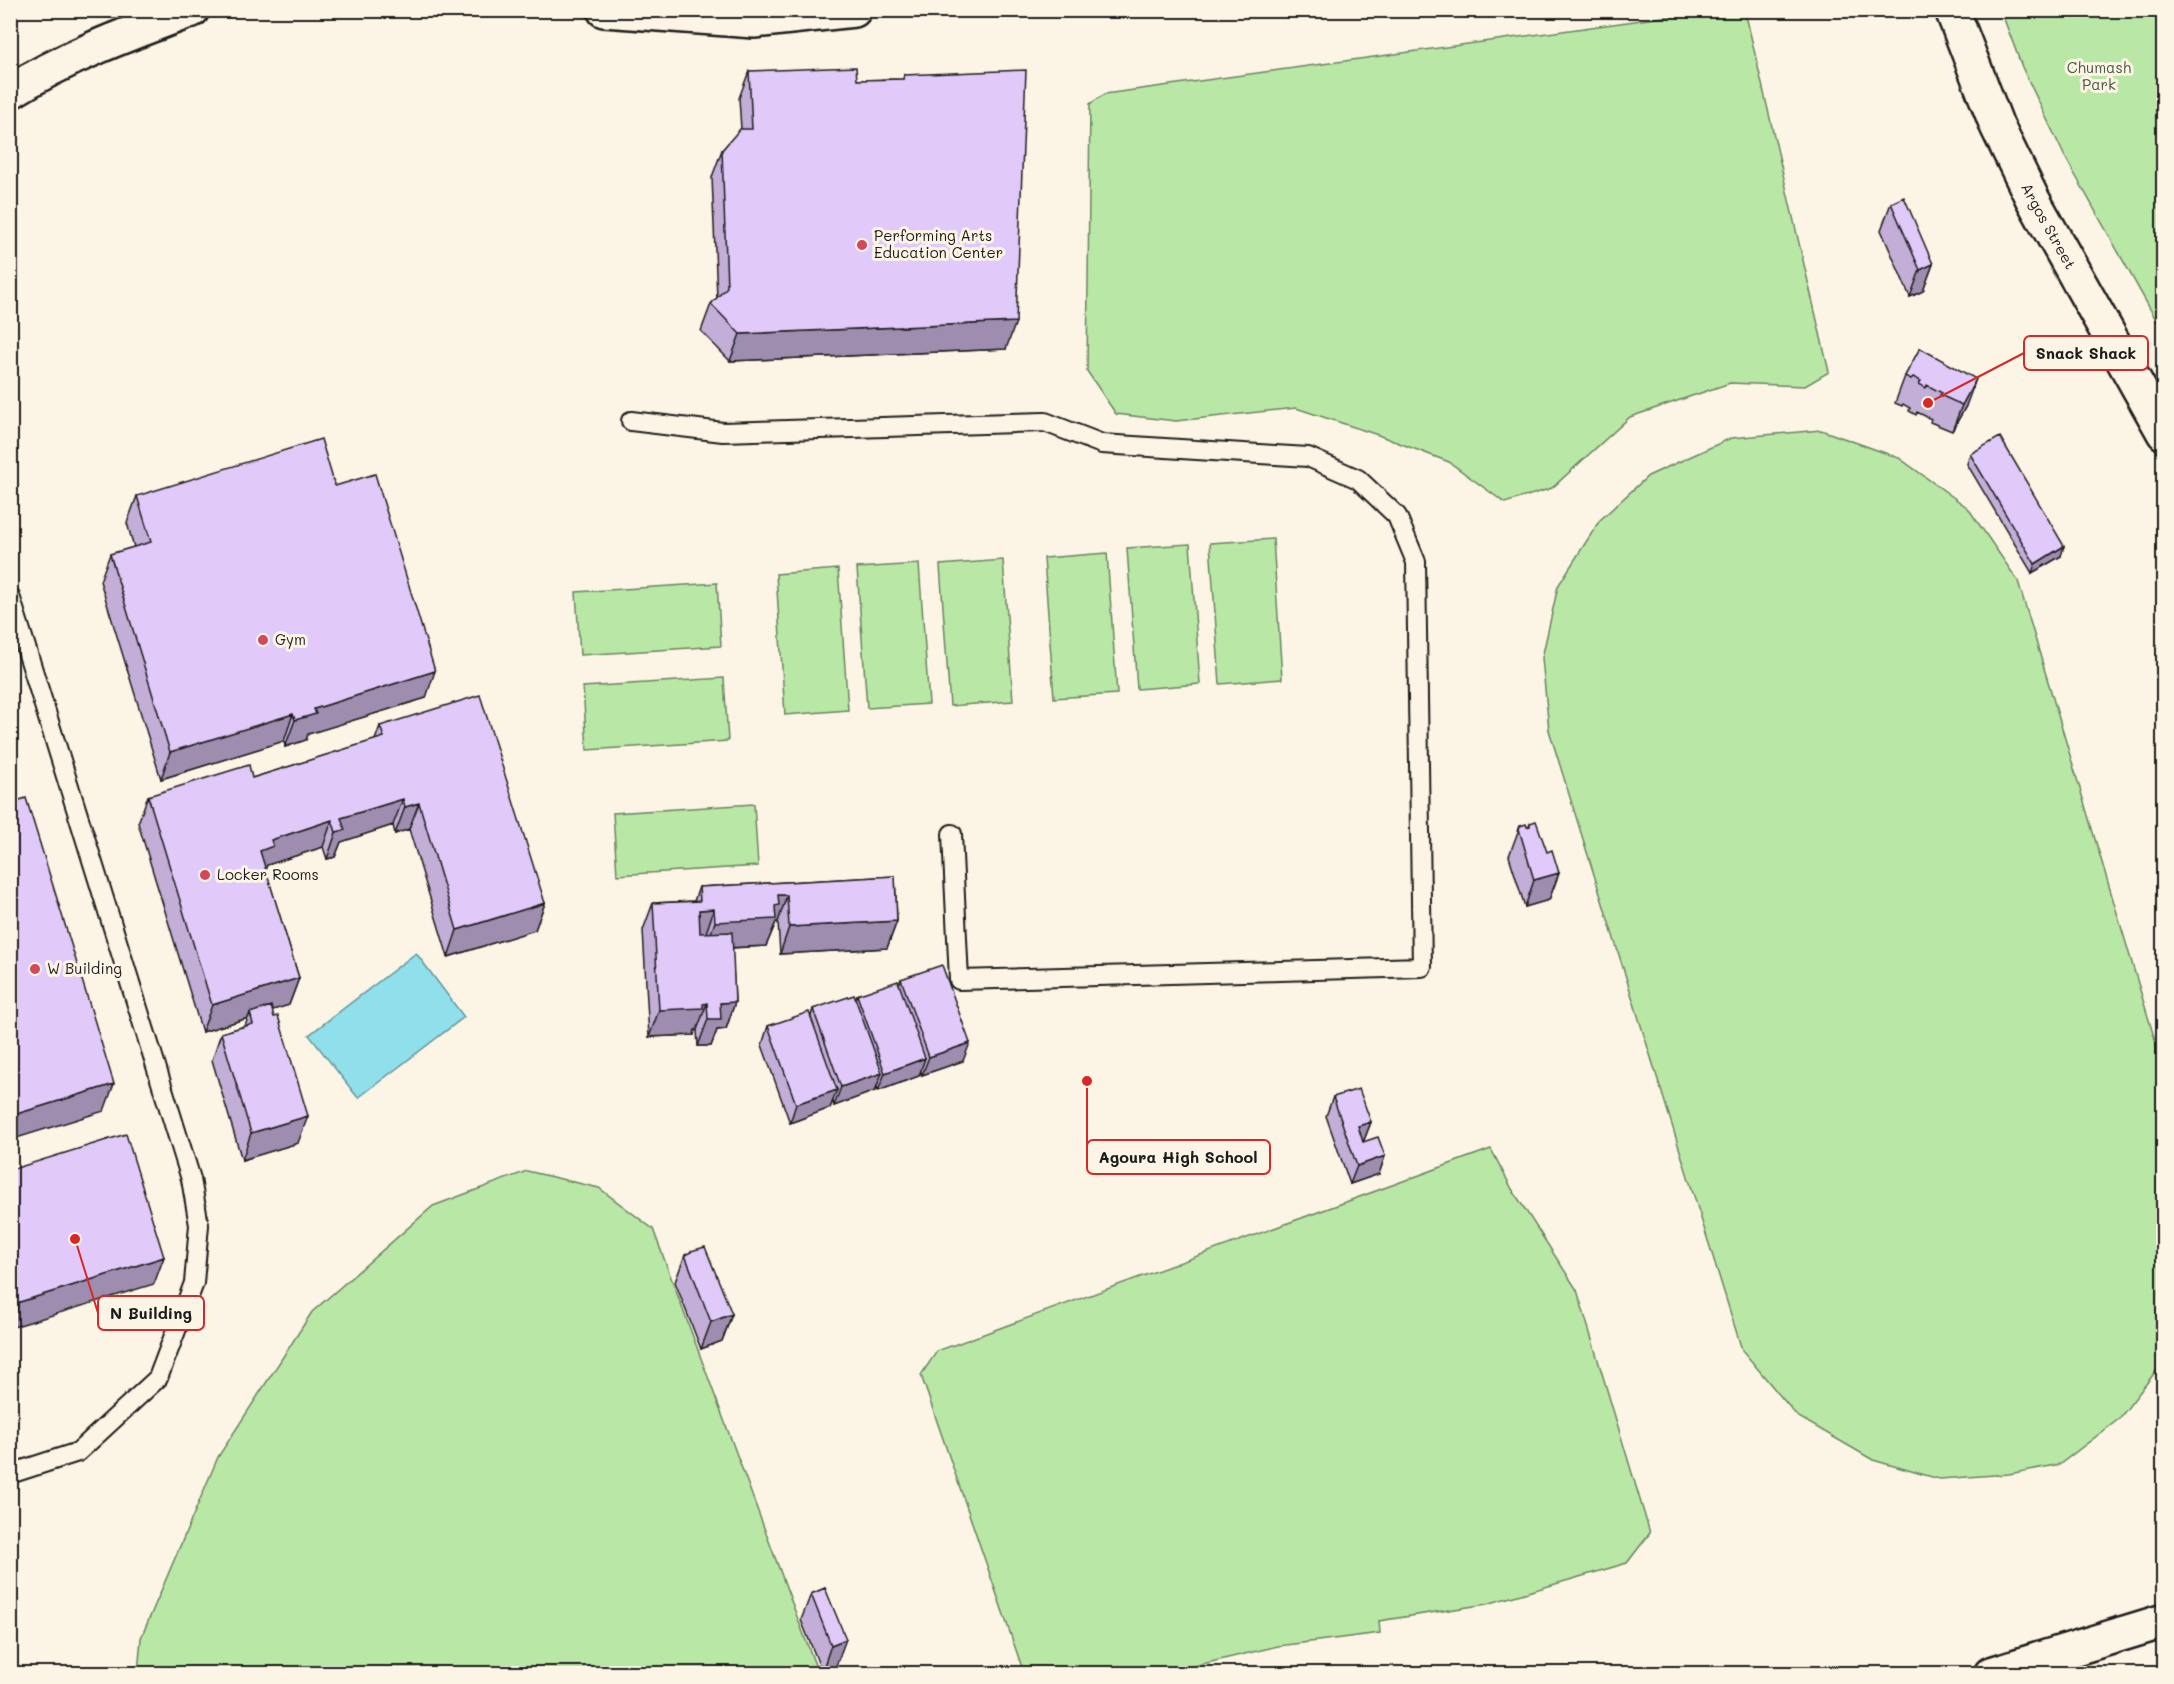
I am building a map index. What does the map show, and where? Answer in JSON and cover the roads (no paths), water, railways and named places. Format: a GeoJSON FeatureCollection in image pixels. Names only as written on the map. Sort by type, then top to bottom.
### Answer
{"type":"FeatureCollection","features":[{"type":"Feature","properties":{"kind":"street"},"geometry":{"type":"LineString","coordinates":[[10,92],[32,78],[121,36],[192,10]]}},
{"type":"Feature","properties":{"kind":"street"},"geometry":{"type":"LineString","coordinates":[[604,10],[754,21],[854,10]]}},
{"type":"Feature","properties":{"kind":"street","name":"Argos Street"},"geometry":{"type":"LineString","coordinates":[[1952,10],[1997,126],[2032,198],[2163,433]]}},
{"type":"Feature","properties":{"kind":"street"},"geometry":{"type":"LineString","coordinates":[[1991,1674],[2163,1621]]}},
{"type":"Feature","properties":{"kind":"lane"},"geometry":{"type":"LineString","coordinates":[[631,421],[723,432],[1045,422],[1102,444],[1308,457],[1358,479],[1396,516],[1416,562],[1422,967],[960,980],[952,834]]}},
{"type":"Feature","properties":{"kind":"lane"},"geometry":{"type":"LineString","coordinates":[[10,596],[191,1179],[199,1225],[194,1283],[158,1378],[78,1452],[10,1474]]}},
{"type":"Feature","properties":{"kind":"water"},"geometry":{"type":"Polygon","coordinates":[[[416,953],[464,1017],[358,1098],[309,1035],[416,953]]]}},
{"type":"Feature","properties":{"kind":"place","name":"Performing Arts Education Center"},"geometry":{"type":"Point","coordinates":[862,245]}},
{"type":"Feature","properties":{"kind":"place","name":"Snack Shack"},"geometry":{"type":"Point","coordinates":[1928,403]}},
{"type":"Feature","properties":{"kind":"place","name":"Gym"},"geometry":{"type":"Point","coordinates":[263,640]}},
{"type":"Feature","properties":{"kind":"place","name":"Locker Rooms"},"geometry":{"type":"Point","coordinates":[205,875]}},
{"type":"Feature","properties":{"kind":"place","name":"W Building"},"geometry":{"type":"Point","coordinates":[35,969]}},
{"type":"Feature","properties":{"kind":"place","name":"Agoura High School"},"geometry":{"type":"Point","coordinates":[1087,1081]}},
{"type":"Feature","properties":{"kind":"place","name":"N Building"},"geometry":{"type":"Point","coordinates":[75,1239]}},
{"type":"Feature","properties":{"kind":"park label","name":"Chumash Park"},"geometry":{"type":"Point","coordinates":[2099,76]}}]}
